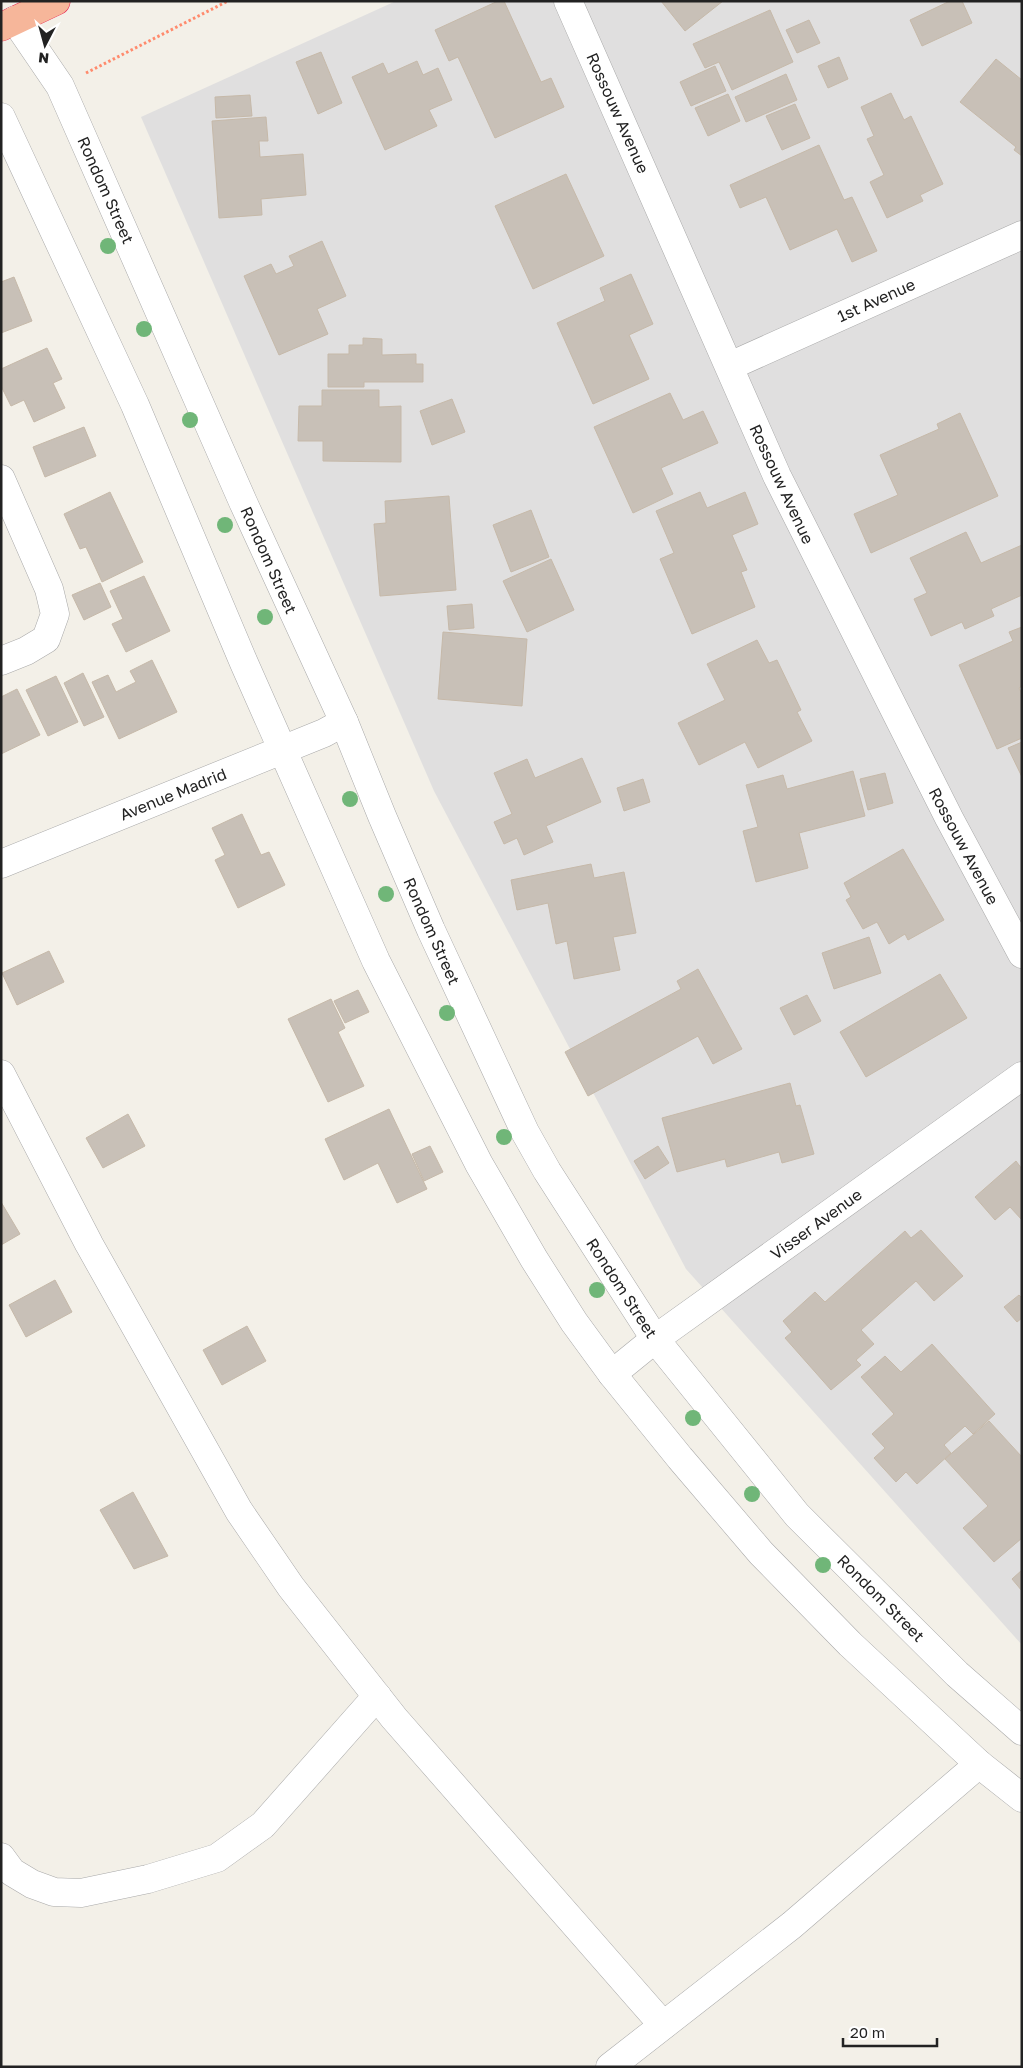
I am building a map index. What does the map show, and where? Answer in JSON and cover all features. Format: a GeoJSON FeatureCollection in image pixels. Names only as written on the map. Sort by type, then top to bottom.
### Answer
{"type":"FeatureCollection","features":[{"type":"Feature","properties":{"kind":"highway"},"geometry":{"type":"LineString","coordinates":[[6,19],[56,1]]}},
{"type":"Feature","properties":{"kind":"street","name":"Rossouw Avenue"},"geometry":{"type":"LineString","coordinates":[[568,1],[777,476],[949,818],[1022,954]]}},
{"type":"Feature","properties":{"kind":"street","name":"Rondom Street"},"geometry":{"type":"LineString","coordinates":[[6,19],[60,86],[243,502],[344,722],[427,921],[525,1132],[568,1207],[655,1339],[797,1515],[958,1674],[1022,1731]]}},
{"type":"Feature","properties":{"kind":"street"},"geometry":{"type":"LineString","coordinates":[[1,116],[135,405],[244,663],[376,961],[479,1164],[539,1267],[574,1322],[612,1374],[761,1554],[850,1644],[979,1764],[1022,1798]]}},
{"type":"Feature","properties":{"kind":"street","name":"1st Avenue"},"geometry":{"type":"LineString","coordinates":[[730,366],[1022,235]]}},
{"type":"Feature","properties":{"kind":"street"},"geometry":{"type":"LineString","coordinates":[[1,478],[49,589],[54,614],[46,639],[26,651],[1,661]]}},
{"type":"Feature","properties":{"kind":"street","name":"Avenue Madrid"},"geometry":{"type":"LineString","coordinates":[[1,864],[283,749],[344,722]]}},
{"type":"Feature","properties":{"kind":"street"},"geometry":{"type":"LineString","coordinates":[[1,1074],[89,1244],[239,1511],[291,1587],[377,1696],[663,2025]]}},
{"type":"Feature","properties":{"kind":"street","name":"Visser Avenue"},"geometry":{"type":"LineString","coordinates":[[612,1374],[655,1339],[1022,1076]]}},
{"type":"Feature","properties":{"kind":"street"},"geometry":{"type":"LineString","coordinates":[[1,1857],[12,1872],[32,1884],[54,1892],[81,1893],[148,1879],[217,1858],[263,1825],[377,1696]]}},
{"type":"Feature","properties":{"kind":"street"},"geometry":{"type":"LineString","coordinates":[[610,2067],[792,1924],[979,1764]]}},
{"type":"Feature","properties":{"kind":"path"},"geometry":{"type":"LineString","coordinates":[[60,86],[228,1]]}},
{"type":"Feature","properties":{"kind":"shaded area"},"geometry":{"type":"Polygon","coordinates":[[[396,1],[1022,1],[1022,1645],[686,1269],[434,791],[141,117],[396,1]]]}},
{"type":"Feature","properties":{"kind":"building"},"geometry":{"type":"Polygon","coordinates":[[[498,1],[504,1],[541,82],[551,78],[564,107],[495,138],[458,57],[449,61],[435,30],[498,1]]]}},
{"type":"Feature","properties":{"kind":"building"},"geometry":{"type":"Polygon","coordinates":[[[661,1],[723,1],[685,31],[661,1]]]}},
{"type":"Feature","properties":{"kind":"building"},"geometry":{"type":"Polygon","coordinates":[[[950,1],[962,1],[972,23],[922,46],[910,20],[950,1]]]}},
{"type":"Feature","properties":{"kind":"building"},"geometry":{"type":"Polygon","coordinates":[[[770,10],[793,62],[732,90],[719,62],[705,68],[693,44],[770,10]]]}},
{"type":"Feature","properties":{"kind":"building"},"geometry":{"type":"Polygon","coordinates":[[[809,20],[820,43],[797,53],[786,30],[809,20]]]}},
{"type":"Feature","properties":{"kind":"building"},"geometry":{"type":"Polygon","coordinates":[[[321,52],[342,103],[318,114],[296,62],[321,52]]]}},
{"type":"Feature","properties":{"kind":"building"},"geometry":{"type":"Polygon","coordinates":[[[839,57],[848,79],[828,88],[818,66],[839,57]]]}},
{"type":"Feature","properties":{"kind":"building"},"geometry":{"type":"Polygon","coordinates":[[[996,59],[1022,80],[1022,156],[1014,150],[1016,147],[960,102],[996,59]]]}},
{"type":"Feature","properties":{"kind":"building"},"geometry":{"type":"Polygon","coordinates":[[[417,61],[423,75],[438,68],[452,100],[429,110],[437,126],[385,150],[352,77],[383,63],[388,74],[417,61]]]}},
{"type":"Feature","properties":{"kind":"building"},"geometry":{"type":"Polygon","coordinates":[[[715,66],[726,91],[691,106],[680,82],[715,66]]]}},
{"type":"Feature","properties":{"kind":"building"},"geometry":{"type":"Polygon","coordinates":[[[786,74],[797,100],[746,122],[735,97],[786,74]]]}},
{"type":"Feature","properties":{"kind":"building"},"geometry":{"type":"Polygon","coordinates":[[[891,93],[904,120],[911,116],[943,184],[920,195],[923,201],[887,218],[870,182],[884,175],[867,139],[874,136],[861,107],[891,93]]]}},
{"type":"Feature","properties":{"kind":"building"},"geometry":{"type":"Polygon","coordinates":[[[728,94],[740,121],[708,136],[695,108],[728,94]]]}},
{"type":"Feature","properties":{"kind":"building"},"geometry":{"type":"Polygon","coordinates":[[[250,95],[252,116],[216,118],[215,97],[250,95]]]}},
{"type":"Feature","properties":{"kind":"building"},"geometry":{"type":"Polygon","coordinates":[[[795,104],[810,138],[782,150],[766,116],[795,104]]]}},
{"type":"Feature","properties":{"kind":"building"},"geometry":{"type":"Polygon","coordinates":[[[266,117],[268,141],[259,141],[260,157],[303,154],[306,195],[261,199],[262,215],[219,218],[212,121],[266,117]]]}},
{"type":"Feature","properties":{"kind":"building"},"geometry":{"type":"Polygon","coordinates":[[[819,145],[844,200],[852,197],[877,251],[852,262],[837,229],[790,250],[766,197],[740,208],[730,185],[819,145]]]}},
{"type":"Feature","properties":{"kind":"building"},"geometry":{"type":"Polygon","coordinates":[[[566,174],[604,256],[533,289],[495,206],[566,174]]]}},
{"type":"Feature","properties":{"kind":"building"},"geometry":{"type":"Polygon","coordinates":[[[322,241],[346,296],[317,309],[328,334],[279,355],[244,276],[271,264],[276,274],[294,266],[289,256],[322,241]]]}},
{"type":"Feature","properties":{"kind":"building"},"geometry":{"type":"Polygon","coordinates":[[[631,274],[653,324],[629,335],[649,379],[593,404],[557,323],[605,301],[600,288],[631,274]]]}},
{"type":"Feature","properties":{"kind":"building"},"geometry":{"type":"Polygon","coordinates":[[[14,277],[32,321],[1,333],[1,282],[14,277]]]}},
{"type":"Feature","properties":{"kind":"building"},"geometry":{"type":"Polygon","coordinates":[[[363,338],[382,339],[382,355],[416,354],[416,364],[423,364],[423,382],[364,382],[364,387],[328,387],[328,354],[349,354],[349,345],[363,345],[363,338]]]}},
{"type":"Feature","properties":{"kind":"building"},"geometry":{"type":"Polygon","coordinates":[[[47,348],[62,379],[53,383],[65,408],[34,422],[24,400],[11,406],[1,386],[1,369],[47,348]]]}},
{"type":"Feature","properties":{"kind":"building"},"geometry":{"type":"Polygon","coordinates":[[[322,390],[379,390],[379,407],[401,406],[401,462],[323,461],[323,441],[298,441],[299,406],[322,406],[322,390]]]}},
{"type":"Feature","properties":{"kind":"building"},"geometry":{"type":"Polygon","coordinates":[[[670,393],[683,420],[703,411],[718,443],[661,468],[673,494],[633,513],[594,427],[670,393]]]}},
{"type":"Feature","properties":{"kind":"building"},"geometry":{"type":"Polygon","coordinates":[[[452,399],[465,432],[432,445],[420,411],[452,399]]]}},
{"type":"Feature","properties":{"kind":"building"},"geometry":{"type":"Polygon","coordinates":[[[960,413],[998,496],[871,553],[854,514],[898,495],[880,455],[939,429],[937,424],[960,413]]]}},
{"type":"Feature","properties":{"kind":"building"},"geometry":{"type":"Polygon","coordinates":[[[84,427],[96,456],[45,477],[33,447],[84,427]]]}},
{"type":"Feature","properties":{"kind":"building"},"geometry":{"type":"Polygon","coordinates":[[[110,492],[143,562],[102,582],[86,547],[80,549],[64,514],[110,492]]]}},
{"type":"Feature","properties":{"kind":"building"},"geometry":{"type":"Polygon","coordinates":[[[700,492],[707,508],[745,492],[758,524],[732,535],[747,570],[741,572],[755,607],[692,634],[660,559],[674,553],[656,511],[700,492]]]}},
{"type":"Feature","properties":{"kind":"building"},"geometry":{"type":"Polygon","coordinates":[[[449,496],[456,590],[380,596],[374,524],[386,523],[385,501],[449,496]]]}},
{"type":"Feature","properties":{"kind":"building"},"geometry":{"type":"Polygon","coordinates":[[[531,510],[549,557],[511,572],[493,525],[531,510]]]}},
{"type":"Feature","properties":{"kind":"building"},"geometry":{"type":"Polygon","coordinates":[[[966,532],[981,563],[1022,545],[1022,595],[991,609],[994,616],[965,629],[962,622],[931,636],[914,599],[927,593],[910,558],[966,532]]]}},
{"type":"Feature","properties":{"kind":"building"},"geometry":{"type":"Polygon","coordinates":[[[551,559],[574,610],[527,632],[503,581],[551,559]]]}},
{"type":"Feature","properties":{"kind":"building"},"geometry":{"type":"Polygon","coordinates":[[[144,576],[170,631],[126,652],[112,624],[123,619],[110,591],[144,576]]]}},
{"type":"Feature","properties":{"kind":"building"},"geometry":{"type":"Polygon","coordinates":[[[100,583],[111,607],[84,620],[72,595],[100,583]]]}},
{"type":"Feature","properties":{"kind":"building"},"geometry":{"type":"Polygon","coordinates":[[[472,604],[474,628],[449,630],[447,606],[472,604]]]}},
{"type":"Feature","properties":{"kind":"building"},"geometry":{"type":"Polygon","coordinates":[[[1022,627],[1022,686],[1019,688],[1022,694],[1022,738],[997,749],[959,665],[1013,641],[1009,632],[1022,627]]]}},
{"type":"Feature","properties":{"kind":"building"},"geometry":{"type":"Polygon","coordinates":[[[443,632],[527,639],[522,706],[438,699],[443,632]]]}},
{"type":"Feature","properties":{"kind":"building"},"geometry":{"type":"Polygon","coordinates":[[[757,640],[769,663],[777,660],[801,710],[797,712],[812,741],[758,768],[745,742],[699,765],[678,723],[725,700],[707,664],[757,640]]]}},
{"type":"Feature","properties":{"kind":"building"},"geometry":{"type":"Polygon","coordinates":[[[152,660],[177,712],[119,739],[92,682],[108,675],[116,692],[136,682],[130,671],[152,660]]]}},
{"type":"Feature","properties":{"kind":"building"},"geometry":{"type":"Polygon","coordinates":[[[83,673],[104,717],[84,726],[64,683],[83,673]]]}},
{"type":"Feature","properties":{"kind":"building"},"geometry":{"type":"Polygon","coordinates":[[[56,676],[78,722],[48,736],[26,690],[56,676]]]}},
{"type":"Feature","properties":{"kind":"building"},"geometry":{"type":"Polygon","coordinates":[[[17,689],[40,735],[1,754],[1,697],[17,689]]]}},
{"type":"Feature","properties":{"kind":"building"},"geometry":{"type":"Polygon","coordinates":[[[1022,742],[1022,777],[1008,748],[1022,742]]]}},
{"type":"Feature","properties":{"kind":"building"},"geometry":{"type":"Polygon","coordinates":[[[582,758],[601,802],[546,826],[553,842],[524,855],[517,838],[504,844],[494,822],[512,814],[494,773],[527,759],[535,778],[582,758]]]}},
{"type":"Feature","properties":{"kind":"building"},"geometry":{"type":"Polygon","coordinates":[[[853,771],[865,816],[799,833],[808,868],[756,882],[743,831],[758,827],[746,785],[783,775],[787,789],[853,771]]]}},
{"type":"Feature","properties":{"kind":"building"},"geometry":{"type":"Polygon","coordinates":[[[885,773],[893,803],[868,810],[860,779],[885,773]]]}},
{"type":"Feature","properties":{"kind":"building"},"geometry":{"type":"Polygon","coordinates":[[[643,779],[650,802],[624,811],[617,788],[643,779]]]}},
{"type":"Feature","properties":{"kind":"building"},"geometry":{"type":"Polygon","coordinates":[[[242,814],[261,855],[269,852],[285,885],[238,908],[215,860],[225,855],[212,828],[242,814]]]}},
{"type":"Feature","properties":{"kind":"building"},"geometry":{"type":"Polygon","coordinates":[[[903,849],[944,920],[908,940],[905,934],[889,944],[877,922],[863,929],[846,900],[851,897],[844,883],[903,849]]]}},
{"type":"Feature","properties":{"kind":"building"},"geometry":{"type":"Polygon","coordinates":[[[591,864],[594,878],[624,872],[636,933],[613,937],[620,970],[574,979],[567,941],[556,944],[548,903],[517,910],[511,880],[591,864]]]}},
{"type":"Feature","properties":{"kind":"building"},"geometry":{"type":"Polygon","coordinates":[[[869,937],[881,973],[834,989],[822,953],[869,937]]]}},
{"type":"Feature","properties":{"kind":"building"},"geometry":{"type":"Polygon","coordinates":[[[49,951],[64,982],[17,1005],[2,973],[49,951]]]}},
{"type":"Feature","properties":{"kind":"building"},"geometry":{"type":"Polygon","coordinates":[[[698,969],[742,1049],[713,1064],[698,1036],[588,1096],[565,1052],[681,989],[677,981],[698,969]]]}},
{"type":"Feature","properties":{"kind":"building"},"geometry":{"type":"Polygon","coordinates":[[[940,974],[967,1018],[866,1077],[840,1032],[940,974]]]}},
{"type":"Feature","properties":{"kind":"building"},"geometry":{"type":"Polygon","coordinates":[[[358,990],[369,1012],[345,1023],[334,1001],[358,990]]]}},
{"type":"Feature","properties":{"kind":"building"},"geometry":{"type":"Polygon","coordinates":[[[807,995],[821,1021],[794,1035],[780,1008],[807,995]]]}},
{"type":"Feature","properties":{"kind":"building"},"geometry":{"type":"Polygon","coordinates":[[[331,999],[345,1028],[338,1032],[364,1086],[328,1102],[288,1019],[331,999]]]}},
{"type":"Feature","properties":{"kind":"building"},"geometry":{"type":"Polygon","coordinates":[[[790,1083],[796,1106],[800,1105],[814,1154],[782,1163],[779,1152],[727,1167],[725,1159],[677,1172],[662,1118],[790,1083]]]}},
{"type":"Feature","properties":{"kind":"building"},"geometry":{"type":"Polygon","coordinates":[[[389,1109],[427,1189],[397,1203],[378,1163],[344,1180],[325,1139],[389,1109]]]}},
{"type":"Feature","properties":{"kind":"building"},"geometry":{"type":"Polygon","coordinates":[[[128,1114],[145,1146],[103,1168],[86,1138],[128,1114]]]}},
{"type":"Feature","properties":{"kind":"building"},"geometry":{"type":"Polygon","coordinates":[[[430,1146],[443,1172],[424,1181],[412,1154],[430,1146]]]}},
{"type":"Feature","properties":{"kind":"building"},"geometry":{"type":"Polygon","coordinates":[[[658,1146],[669,1163],[645,1179],[634,1161],[658,1146]]]}},
{"type":"Feature","properties":{"kind":"building"},"geometry":{"type":"Polygon","coordinates":[[[1016,1161],[1022,1169],[1022,1220],[1010,1207],[995,1220],[975,1197],[1016,1161]]]}},
{"type":"Feature","properties":{"kind":"building"},"geometry":{"type":"Polygon","coordinates":[[[1,1202],[20,1234],[1,1245],[1,1202]]]}},
{"type":"Feature","properties":{"kind":"building"},"geometry":{"type":"Polygon","coordinates":[[[921,1230],[963,1276],[934,1301],[916,1281],[861,1330],[874,1344],[856,1360],[861,1365],[831,1390],[785,1338],[792,1332],[783,1321],[815,1292],[825,1302],[905,1231],[911,1238],[921,1230]]]}},
{"type":"Feature","properties":{"kind":"building"},"geometry":{"type":"Polygon","coordinates":[[[55,1280],[72,1312],[26,1337],[9,1305],[55,1280]]]}},
{"type":"Feature","properties":{"kind":"building"},"geometry":{"type":"Polygon","coordinates":[[[1019,1295],[1022,1298],[1022,1318],[1017,1322],[1004,1307],[1019,1295]]]}},
{"type":"Feature","properties":{"kind":"building"},"geometry":{"type":"Polygon","coordinates":[[[247,1326],[266,1361],[222,1385],[203,1350],[247,1326]]]}},
{"type":"Feature","properties":{"kind":"building"},"geometry":{"type":"Polygon","coordinates":[[[932,1344],[995,1414],[973,1434],[965,1426],[944,1445],[951,1453],[917,1484],[906,1472],[896,1482],[874,1458],[885,1448],[872,1434],[894,1414],[861,1377],[885,1356],[901,1372],[932,1344]]]}},
{"type":"Feature","properties":{"kind":"building"},"geometry":{"type":"Polygon","coordinates":[[[989,1421],[1022,1457],[1022,1538],[994,1562],[963,1528],[988,1506],[945,1459],[989,1421]]]}},
{"type":"Feature","properties":{"kind":"building"},"geometry":{"type":"Polygon","coordinates":[[[133,1492],[168,1556],[134,1569],[100,1510],[133,1492]]]}},
{"type":"Feature","properties":{"kind":"building"},"geometry":{"type":"Polygon","coordinates":[[[1022,1570],[1022,1591],[1012,1579],[1022,1570]]]}}]}
